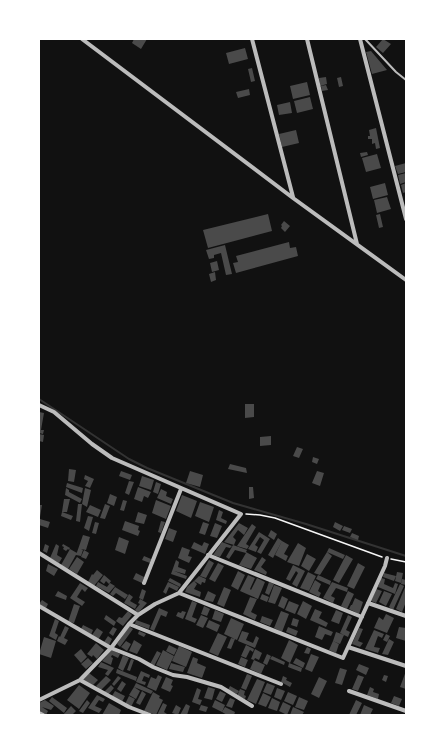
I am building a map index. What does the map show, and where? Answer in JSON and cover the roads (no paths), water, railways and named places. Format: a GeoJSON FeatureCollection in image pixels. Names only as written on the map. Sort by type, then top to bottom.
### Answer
{"type":"FeatureCollection","features":[{"type":"Feature","properties":{"kind":"street"},"geometry":{"type":"LineString","coordinates":[[82,39],[293,198],[406,280]]}},
{"type":"Feature","properties":{"kind":"street"},"geometry":{"type":"LineString","coordinates":[[252,39],[293,198]]}},
{"type":"Feature","properties":{"kind":"street"},"geometry":{"type":"LineString","coordinates":[[307,39],[357,245]]}},
{"type":"Feature","properties":{"kind":"street"},"geometry":{"type":"LineString","coordinates":[[360,39],[406,219]]}},
{"type":"Feature","properties":{"kind":"street"},"geometry":{"type":"LineString","coordinates":[[39,405],[54,412],[92,444],[112,458],[240,514],[179,593],[155,604],[138,615],[129,624],[111,648],[80,680],[39,700]]}},
{"type":"Feature","properties":{"kind":"street"},"geometry":{"type":"LineString","coordinates":[[144,583],[181,489]]}},
{"type":"Feature","properties":{"kind":"street"},"geometry":{"type":"LineString","coordinates":[[39,554],[138,615]]}},
{"type":"Feature","properties":{"kind":"street"},"geometry":{"type":"LineString","coordinates":[[208,555],[362,617]]}},
{"type":"Feature","properties":{"kind":"street"},"geometry":{"type":"LineString","coordinates":[[179,593],[343,658],[388,558]]}},
{"type":"Feature","properties":{"kind":"street"},"geometry":{"type":"LineString","coordinates":[[368,603],[406,616]]}},
{"type":"Feature","properties":{"kind":"street"},"geometry":{"type":"LineString","coordinates":[[39,606],[111,648],[139,659],[173,676],[187,677],[221,687],[252,706]]}},
{"type":"Feature","properties":{"kind":"street"},"geometry":{"type":"LineString","coordinates":[[129,624],[281,684]]}},
{"type":"Feature","properties":{"kind":"street"},"geometry":{"type":"LineString","coordinates":[[348,647],[406,666]]}},
{"type":"Feature","properties":{"kind":"street"},"geometry":{"type":"LineString","coordinates":[[80,680],[129,707],[150,715]]}},
{"type":"Feature","properties":{"kind":"street"},"geometry":{"type":"LineString","coordinates":[[349,691],[406,711]]}},
{"type":"Feature","properties":{"kind":"street"},"geometry":{"type":"LineString","coordinates":[[39,713],[43,715]]}},
{"type":"Feature","properties":{"kind":"lane"},"geometry":{"type":"LineString","coordinates":[[365,39],[396,72],[406,80]]}},
{"type":"Feature","properties":{"kind":"waterway"},"geometry":{"type":"LineString","coordinates":[[39,399],[129,459],[147,468],[233,503],[306,524],[406,556]]}}]}
